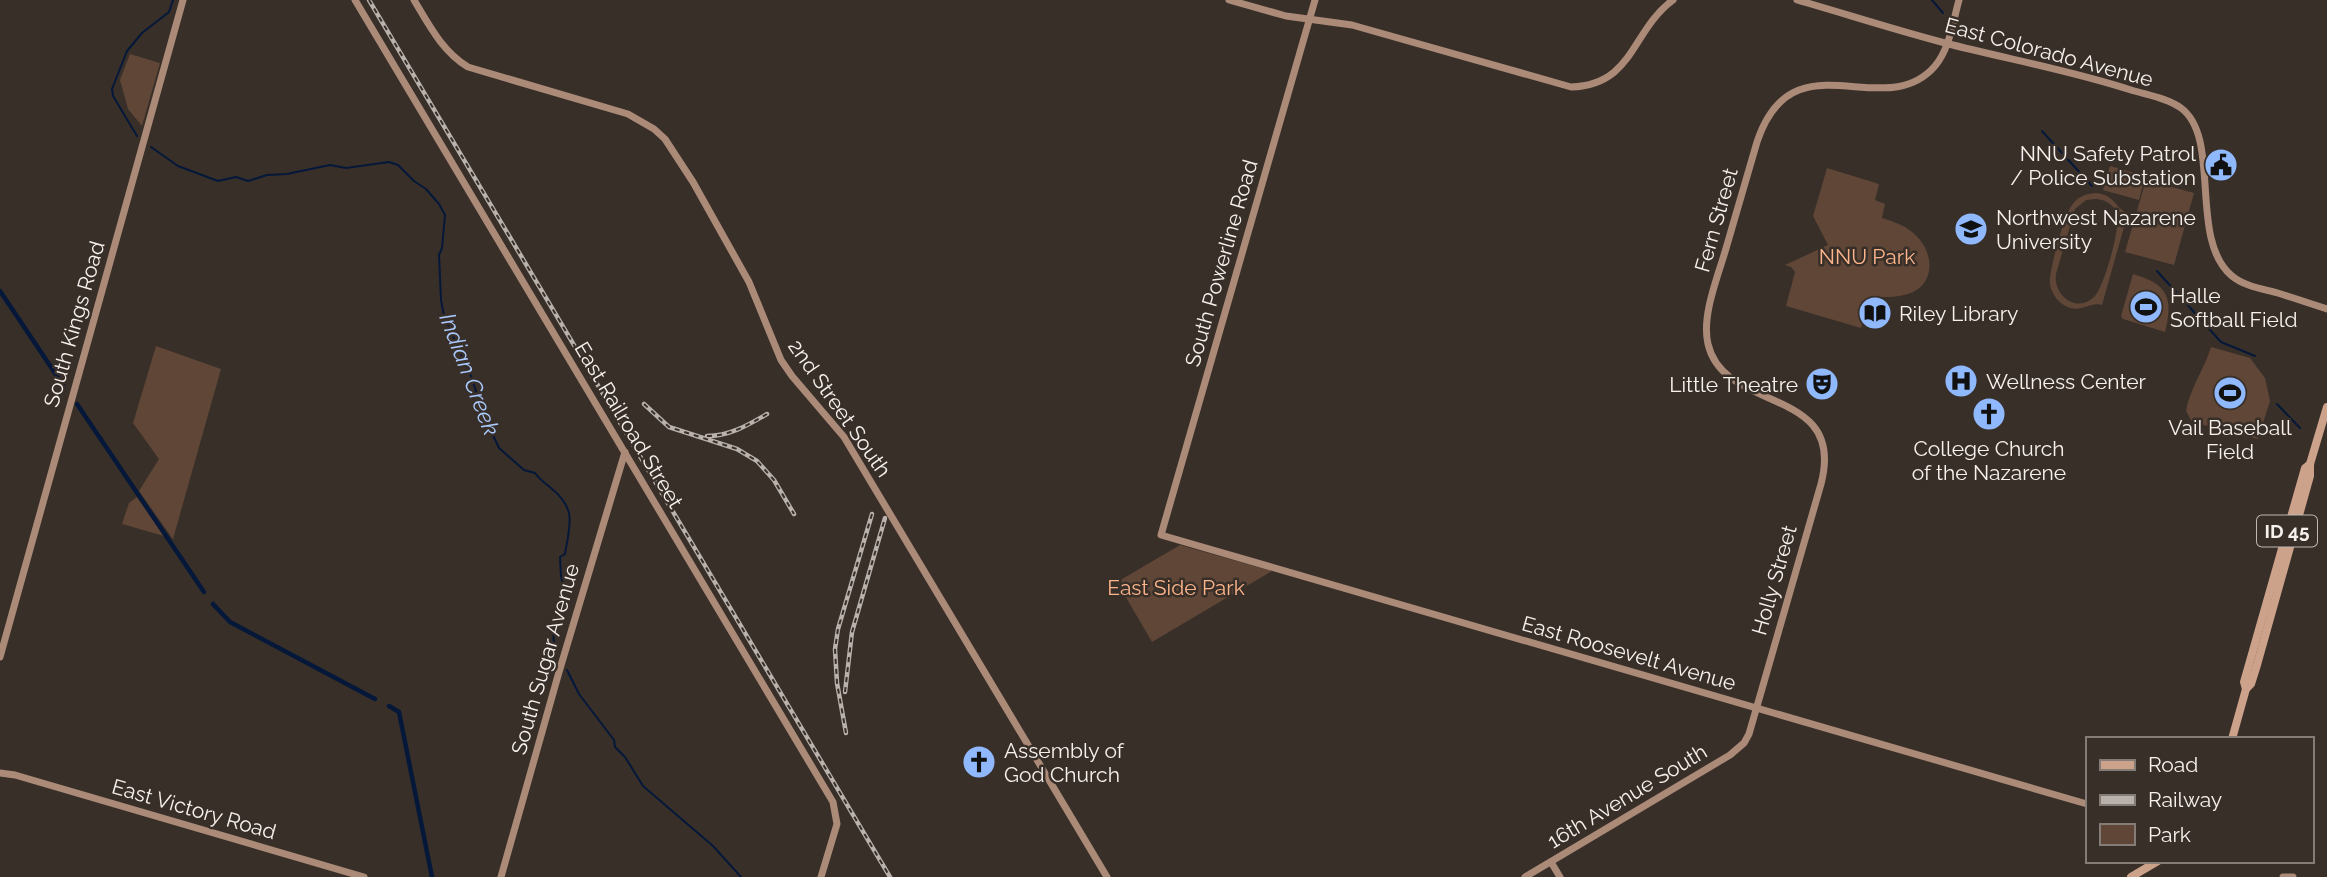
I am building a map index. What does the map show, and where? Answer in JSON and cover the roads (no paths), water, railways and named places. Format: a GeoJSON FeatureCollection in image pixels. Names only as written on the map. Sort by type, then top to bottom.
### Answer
{"type":"FeatureCollection","features":[{"type":"Feature","properties":{"kind":"main road","name":"ID 45"},"geometry":{"type":"LineString","coordinates":[[2246,689],[2244,682],[2312,470],[2311,464],[2327,407]]}},
{"type":"Feature","properties":{"kind":"main road","name":"ID 45"},"geometry":{"type":"LineString","coordinates":[[2233,737],[2278,590],[2277,579],[2287,546],[2293,509],[2305,468],[2311,464]]}},
{"type":"Feature","properties":{"kind":"main road"},"geometry":{"type":"LineString","coordinates":[[2262,647],[2260,638],[2266,618],[2264,613]]}},
{"type":"Feature","properties":{"kind":"main road"},"geometry":{"type":"LineString","coordinates":[[2131,877],[2155,863]]}},
{"type":"Feature","properties":{"kind":"street","name":"South Kings Road"},"geometry":{"type":"LineString","coordinates":[[0,657],[183,0]]}},
{"type":"Feature","properties":{"kind":"street","name":"East Railroad Street"},"geometry":{"type":"LineString","coordinates":[[355,0],[833,802],[837,824],[821,877]]}},
{"type":"Feature","properties":{"kind":"street","name":"2nd Street South"},"geometry":{"type":"LineString","coordinates":[[414,0],[441,44],[468,67],[628,114],[654,129],[665,139],[749,282],[781,360],[845,439],[1107,877]]}},
{"type":"Feature","properties":{"kind":"street"},"geometry":{"type":"LineString","coordinates":[[1229,0],[1269,12],[1352,25],[1571,87],[1599,83],[1610,77],[1624,63],[1657,14],[1672,0]]}},
{"type":"Feature","properties":{"kind":"street","name":"South Powerline Road"},"geometry":{"type":"LineString","coordinates":[[1161,535],[1315,0]]}},
{"type":"Feature","properties":{"kind":"street","name":"East Colorado Avenue"},"geometry":{"type":"LineString","coordinates":[[1797,0],[1947,43],[2106,81],[2183,109],[2191,119],[2198,136],[2210,240],[2219,262],[2232,277],[2245,284],[2327,309]]}},
{"type":"Feature","properties":{"kind":"street"},"geometry":{"type":"LineString","coordinates":[[1947,43],[1959,0]]}},
{"type":"Feature","properties":{"kind":"street","name":"Fern Street"},"geometry":{"type":"LineString","coordinates":[[1814,426],[1809,419],[1790,407],[1730,377],[1713,359],[1708,346],[1706,329],[1709,308],[1760,131],[1769,113],[1783,99],[1807,86],[1905,85],[1922,77],[1934,66],[1947,43]]}},
{"type":"Feature","properties":{"kind":"street","name":"Holly Street"},"geometry":{"type":"LineString","coordinates":[[1744,743],[1824,474],[1823,445],[1814,426]]}},
{"type":"Feature","properties":{"kind":"street","name":"South Sugar Avenue"},"geometry":{"type":"LineString","coordinates":[[501,877],[625,452]]}},
{"type":"Feature","properties":{"kind":"street","name":"East Roosevelt Avenue"},"geometry":{"type":"LineString","coordinates":[[1161,535],[2086,804]]}},
{"type":"Feature","properties":{"kind":"street","name":"16th Avenue South"},"geometry":{"type":"LineString","coordinates":[[1525,877],[1730,755],[1744,743]]}},
{"type":"Feature","properties":{"kind":"street","name":"East Victory Road"},"geometry":{"type":"LineString","coordinates":[[0,770],[364,877]]}},
{"type":"Feature","properties":{"kind":"street"},"geometry":{"type":"LineString","coordinates":[[1551,862],[1560,877]]}},
{"type":"Feature","properties":{"kind":"street"},"geometry":{"type":"LineString","coordinates":[[2283,877],[2293,877]]}},
{"type":"Feature","properties":{"kind":"waterway","name":"Indian Creek"},"geometry":{"type":"LineString","coordinates":[[137,136],[113,96],[112,89],[127,51],[142,33],[169,12],[173,0]]}},
{"type":"Feature","properties":{"kind":"waterway"},"geometry":{"type":"LineString","coordinates":[[1932,0],[1943,13]]}},
{"type":"Feature","properties":{"kind":"waterway"},"geometry":{"type":"LineString","coordinates":[[2042,131],[2092,186]]}},
{"type":"Feature","properties":{"kind":"waterway","name":"Indian Creek"},"geometry":{"type":"LineString","coordinates":[[151,147],[178,166],[218,181],[236,177],[248,181],[267,175],[287,174],[330,165],[346,168],[389,162],[398,165],[439,204],[445,215],[439,255],[444,316],[471,376],[484,416],[499,448],[524,470],[535,473],[559,496],[568,510],[569,534],[565,554],[560,557],[563,584],[558,604],[560,619],[553,631],[555,654]]}},
{"type":"Feature","properties":{"kind":"waterway"},"geometry":{"type":"LineString","coordinates":[[2157,271],[2221,342],[2255,356]]}},
{"type":"Feature","properties":{"kind":"waterway"},"geometry":{"type":"LineString","coordinates":[[0,291],[63,385]]}},
{"type":"Feature","properties":{"kind":"waterway"},"geometry":{"type":"LineString","coordinates":[[77,404],[204,592]]}},
{"type":"Feature","properties":{"kind":"waterway"},"geometry":{"type":"LineString","coordinates":[[2277,404],[2300,428]]}},
{"type":"Feature","properties":{"kind":"waterway"},"geometry":{"type":"LineString","coordinates":[[213,604],[230,622],[375,699]]}},
{"type":"Feature","properties":{"kind":"waterway","name":"Indian Creek"},"geometry":{"type":"LineString","coordinates":[[567,670],[579,694],[614,740],[615,747],[625,757],[643,786],[713,846],[741,877]]}},
{"type":"Feature","properties":{"kind":"waterway"},"geometry":{"type":"LineString","coordinates":[[389,706],[399,712],[432,877]]}},
{"type":"Feature","properties":{"kind":"railway"},"geometry":{"type":"LineString","coordinates":[[369,0],[890,877]]}},
{"type":"Feature","properties":{"kind":"railway"},"geometry":{"type":"LineString","coordinates":[[644,404],[669,427],[737,449],[757,461],[774,480],[794,514]]}},
{"type":"Feature","properties":{"kind":"railway"},"geometry":{"type":"LineString","coordinates":[[707,436],[731,432],[767,414]]}},
{"type":"Feature","properties":{"kind":"railway"},"geometry":{"type":"LineString","coordinates":[[846,733],[837,683],[835,649],[838,629],[872,514]]}},
{"type":"Feature","properties":{"kind":"railway"},"geometry":{"type":"LineString","coordinates":[[845,692],[852,632],[885,518]]}},
{"type":"Feature","properties":{"kind":"place","name":"NNU Safety Patrol / Police Substation"},"geometry":{"type":"Point","coordinates":[2221,165]}},
{"type":"Feature","properties":{"kind":"place","name":"Northwest Nazarene University"},"geometry":{"type":"Point","coordinates":[1971,229]}},
{"type":"Feature","properties":{"kind":"place","name":"Halle Softball Field"},"geometry":{"type":"Point","coordinates":[2146,307]}},
{"type":"Feature","properties":{"kind":"place","name":"Riley Library"},"geometry":{"type":"Point","coordinates":[1875,313]}},
{"type":"Feature","properties":{"kind":"place","name":"Wellness Center"},"geometry":{"type":"Point","coordinates":[1961,381]}},
{"type":"Feature","properties":{"kind":"place","name":"Little Theatre"},"geometry":{"type":"Point","coordinates":[1822,384]}},
{"type":"Feature","properties":{"kind":"place","name":"Vail Baseball Field"},"geometry":{"type":"Point","coordinates":[2230,393]}},
{"type":"Feature","properties":{"kind":"place","name":"College Church of the Nazarene"},"geometry":{"type":"Point","coordinates":[1989,414]}},
{"type":"Feature","properties":{"kind":"place","name":"Assembly of God Church"},"geometry":{"type":"Point","coordinates":[979,762]}},
{"type":"Feature","properties":{"kind":"park label","name":"NNU Park"},"geometry":{"type":"Point","coordinates":[1867,256]}},
{"type":"Feature","properties":{"kind":"park label","name":"East Side Park"},"geometry":{"type":"Point","coordinates":[1176,587]}}]}
